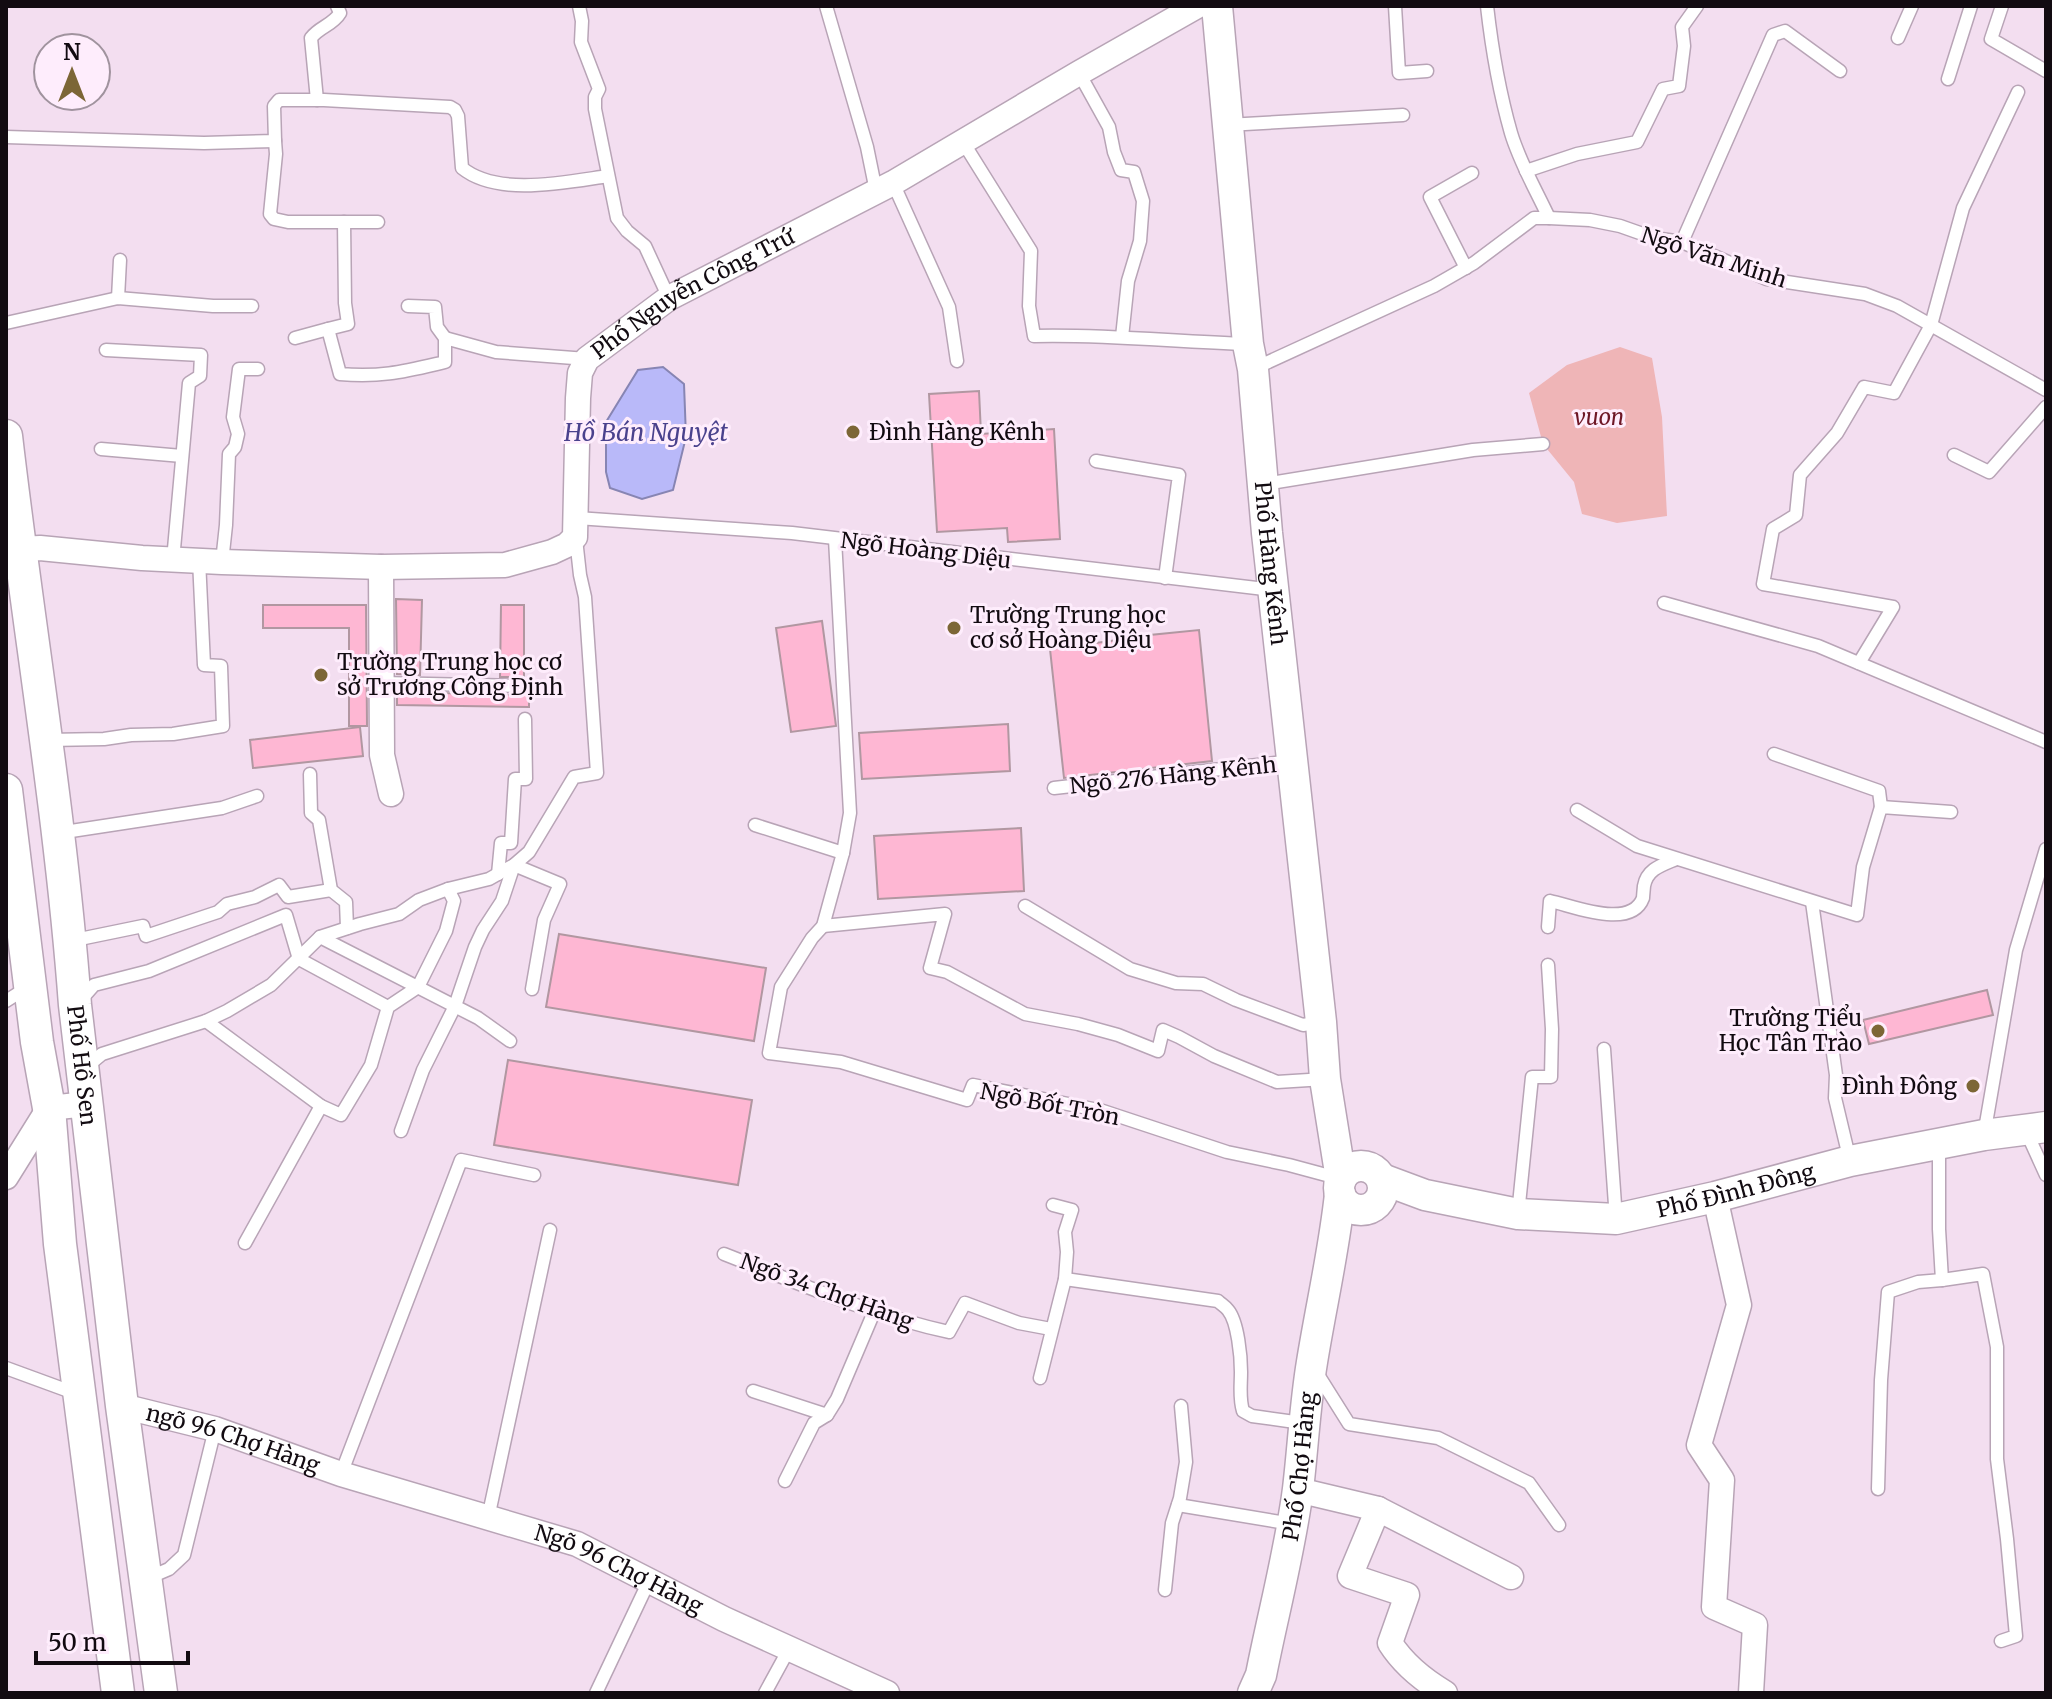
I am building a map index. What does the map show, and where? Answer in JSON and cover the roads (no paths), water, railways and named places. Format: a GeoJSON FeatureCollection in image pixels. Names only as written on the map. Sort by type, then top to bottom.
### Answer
{"type":"FeatureCollection","features":[{"type":"Feature","properties":{"kind":"main road","name":"Phố Hồ Sen"},"geometry":{"type":"LineString","coordinates":[[6,436],[58,833],[122,1406],[161,1693]]}},
{"type":"Feature","properties":{"kind":"main road","name":"Phố Hồ Sen"},"geometry":{"type":"LineString","coordinates":[[6,790],[18,994],[37,1042],[49,1108],[60,1244],[118,1693]]}},
{"type":"Feature","properties":{"kind":"street","name":"Phố Nguyễn Công Trứ"},"geometry":{"type":"LineString","coordinates":[[576,527],[578,398],[580,373],[587,359],[669,298],[885,187],[1197,6]]}},
{"type":"Feature","properties":{"kind":"street","name":"Phố Hàng Kênh"},"geometry":{"type":"LineString","coordinates":[[1217,6],[1262,484],[1330,1121],[1360,1188]]}},
{"type":"Feature","properties":{"kind":"street"},"geometry":{"type":"LineString","coordinates":[[19,549],[40,548],[173,560],[381,567],[505,565],[567,545],[576,527]]}},
{"type":"Feature","properties":{"kind":"street"},"geometry":{"type":"LineString","coordinates":[[381,567],[382,755],[391,794]]}},
{"type":"Feature","properties":{"kind":"street"},"geometry":{"type":"LineString","coordinates":[[6,1177],[49,1108],[87,1104]]}},
{"type":"Feature","properties":{"kind":"street","name":"Phố Đình Đông"},"geometry":{"type":"LineString","coordinates":[[1360,1188],[1425,1195],[1518,1214],[1616,1219],[1715,1197],[1850,1161],[2036,1128]]}},
{"type":"Feature","properties":{"kind":"street","name":"Phố Chợ Hàng"},"geometry":{"type":"LineString","coordinates":[[1253,1693],[1261,1675],[1292,1524],[1303,1424],[1335,1237],[1360,1188]]}},
{"type":"Feature","properties":{"kind":"street"},"geometry":{"type":"LineString","coordinates":[[1715,1197],[1739,1305],[1699,1445],[1722,1480],[1714,1607],[1755,1625],[1751,1693]]}},
{"type":"Feature","properties":{"kind":"street","name":"ngõ 96 Chợ Hàng"},"geometry":{"type":"LineString","coordinates":[[122,1406],[215,1429],[341,1474]]}},
{"type":"Feature","properties":{"kind":"street","name":"Ngõ 96 Chợ Hàng"},"geometry":{"type":"LineString","coordinates":[[341,1474],[577,1544],[724,1619],[879,1692]]}},
{"type":"Feature","properties":{"kind":"street"},"geometry":{"type":"LineString","coordinates":[[1298,1490],[1378,1509],[1511,1577]]}},
{"type":"Feature","properties":{"kind":"street"},"geometry":{"type":"LineString","coordinates":[[1378,1509],[1350,1576],[1407,1595],[1390,1643],[1400,1659],[1445,1693]]}},
{"type":"Feature","properties":{"kind":"lane"},"geometry":{"type":"LineString","coordinates":[[317,100],[311,38],[315,32],[337,19],[340,13],[337,6]]}},
{"type":"Feature","properties":{"kind":"lane"},"geometry":{"type":"LineString","coordinates":[[579,6],[581,42],[599,89],[595,109],[617,218],[645,246],[669,298]]}},
{"type":"Feature","properties":{"kind":"lane"},"geometry":{"type":"LineString","coordinates":[[826,6],[867,147],[949,307],[957,361]]}},
{"type":"Feature","properties":{"kind":"lane"},"geometry":{"type":"LineString","coordinates":[[1395,6],[1399,73],[1427,71]]}},
{"type":"Feature","properties":{"kind":"lane"},"geometry":{"type":"LineString","coordinates":[[1487,6],[1493,60],[1512,135],[1549,218]]}},
{"type":"Feature","properties":{"kind":"lane"},"geometry":{"type":"LineString","coordinates":[[1526,171],[1577,154],[1637,142],[1663,89],[1679,86],[1684,46],[1682,27],[1697,6]]}},
{"type":"Feature","properties":{"kind":"lane"},"geometry":{"type":"LineString","coordinates":[[1898,38],[1912,6]]}},
{"type":"Feature","properties":{"kind":"lane"},"geometry":{"type":"LineString","coordinates":[[1948,79],[1971,6]]}},
{"type":"Feature","properties":{"kind":"lane"},"geometry":{"type":"LineString","coordinates":[[2002,6],[1991,39],[2046,71]]}},
{"type":"Feature","properties":{"kind":"lane"},"geometry":{"type":"LineString","coordinates":[[1682,242],[1773,35],[1785,31],[1840,71]]}},
{"type":"Feature","properties":{"kind":"lane"},"geometry":{"type":"LineString","coordinates":[[1079,73],[1109,127],[1121,170],[1134,172],[1143,201],[1140,241],[1128,281],[1122,337]]}},
{"type":"Feature","properties":{"kind":"lane"},"geometry":{"type":"LineString","coordinates":[[1859,663],[1893,607],[1763,584],[1773,529],[1796,515],[1800,475],[1837,433],[1864,387],[1894,393],[1931,325],[1963,208],[2018,92]]}},
{"type":"Feature","properties":{"kind":"lane"},"geometry":{"type":"LineString","coordinates":[[378,222],[288,222],[274,219],[270,214],[276,154],[274,106],[279,100],[450,107],[458,116],[462,168],[469,174],[498,183],[531,185],[608,176]]}},
{"type":"Feature","properties":{"kind":"lane"},"geometry":{"type":"LineString","coordinates":[[1227,125],[1403,115]]}},
{"type":"Feature","properties":{"kind":"lane"},"geometry":{"type":"LineString","coordinates":[[6,137],[204,143],[275,141]]}},
{"type":"Feature","properties":{"kind":"lane"},"geometry":{"type":"LineString","coordinates":[[963,142],[1031,251],[1029,306],[1034,336],[1080,335],[1187,343],[1250,356]]}},
{"type":"Feature","properties":{"kind":"lane"},"geometry":{"type":"LineString","coordinates":[[1466,268],[1430,197],[1472,173]]}},
{"type":"Feature","properties":{"kind":"lane","name":"Ngõ Văn Minh"},"geometry":{"type":"LineString","coordinates":[[1250,356],[1434,286],[1466,268],[1534,218],[1549,218],[1590,220],[1620,226],[1654,238],[1682,242],[1767,279],[1865,294],[1897,306],[2046,390]]}},
{"type":"Feature","properties":{"kind":"lane"},"geometry":{"type":"LineString","coordinates":[[295,338],[348,324],[344,222]]}},
{"type":"Feature","properties":{"kind":"lane"},"geometry":{"type":"LineString","coordinates":[[118,298],[120,260]]}},
{"type":"Feature","properties":{"kind":"lane"},"geometry":{"type":"LineString","coordinates":[[6,323],[118,298],[252,306]]}},
{"type":"Feature","properties":{"kind":"lane"},"geometry":{"type":"LineString","coordinates":[[328,329],[340,374],[369,377],[445,362],[445,338],[437,327],[435,307],[408,306]]}},
{"type":"Feature","properties":{"kind":"lane"},"geometry":{"type":"LineString","coordinates":[[445,338],[496,352],[587,359]]}},
{"type":"Feature","properties":{"kind":"lane"},"geometry":{"type":"LineString","coordinates":[[106,350],[201,355],[200,376],[189,383],[173,560]]}},
{"type":"Feature","properties":{"kind":"lane"},"geometry":{"type":"LineString","coordinates":[[45,740],[173,734],[223,726],[221,666],[204,665],[210,561],[226,525],[229,454],[235,447],[238,434],[233,417],[239,369],[258,369]]}},
{"type":"Feature","properties":{"kind":"lane"},"geometry":{"type":"LineString","coordinates":[[1954,455],[1989,472],[2046,407]]}},
{"type":"Feature","properties":{"kind":"lane"},"geometry":{"type":"LineString","coordinates":[[1262,484],[1473,450],[1543,444]]}},
{"type":"Feature","properties":{"kind":"lane"},"geometry":{"type":"LineString","coordinates":[[101,449],[182,456]]}},
{"type":"Feature","properties":{"kind":"lane"},"geometry":{"type":"LineString","coordinates":[[1096,461],[1179,475],[1165,578]]}},
{"type":"Feature","properties":{"kind":"lane"},"geometry":{"type":"LineString","coordinates":[[83,1070],[102,1054],[206,1021],[271,985],[320,937],[399,914],[419,900],[489,879],[529,852],[574,777],[597,773],[585,597],[576,527]]}},
{"type":"Feature","properties":{"kind":"lane","name":"Ngõ Hoàng Diệu"},"geometry":{"type":"LineString","coordinates":[[576,527],[764,531],[1273,590]]}},
{"type":"Feature","properties":{"kind":"lane","name":"Ngõ Bốt Tròn"},"geometry":{"type":"LineString","coordinates":[[835,539],[850,813],[843,853],[823,926],[781,987],[769,1053],[841,1062],[967,1100],[973,1085],[1103,1111],[1227,1152],[1360,1188]]}},
{"type":"Feature","properties":{"kind":"lane"},"geometry":{"type":"LineString","coordinates":[[1664,603],[1818,646],[2046,742]]}},
{"type":"Feature","properties":{"kind":"lane"},"geometry":{"type":"LineString","coordinates":[[382,683],[523,686]]}},
{"type":"Feature","properties":{"kind":"lane"},"geometry":{"type":"LineString","coordinates":[[498,874],[501,843],[511,843],[515,779],[526,779],[525,719]]}},
{"type":"Feature","properties":{"kind":"lane"},"geometry":{"type":"LineString","coordinates":[[1577,810],[1637,846],[1857,915],[1863,867],[1881,807],[1879,791],[1774,754]]}},
{"type":"Feature","properties":{"kind":"lane","name":"Ngõ 276 Hàng Kênh"},"geometry":{"type":"LineString","coordinates":[[1054,788],[1292,761]]}},
{"type":"Feature","properties":{"kind":"lane"},"geometry":{"type":"LineString","coordinates":[[310,774],[311,813],[319,820],[331,890],[346,902],[347,928]]}},
{"type":"Feature","properties":{"kind":"lane"},"geometry":{"type":"LineString","coordinates":[[58,833],[222,808],[257,796]]}},
{"type":"Feature","properties":{"kind":"lane"},"geometry":{"type":"LineString","coordinates":[[1881,807],[1951,812]]}},
{"type":"Feature","properties":{"kind":"lane"},"geometry":{"type":"LineString","coordinates":[[755,825],[843,853]]}},
{"type":"Feature","properties":{"kind":"lane"},"geometry":{"type":"LineString","coordinates":[[1984,1135],[2016,950],[2046,849]]}},
{"type":"Feature","properties":{"kind":"lane"},"geometry":{"type":"LineString","coordinates":[[1548,927],[1550,901],[1599,913],[1622,915],[1635,909],[1643,898],[1644,882],[1651,871],[1676,859]]}},
{"type":"Feature","properties":{"kind":"lane"},"geometry":{"type":"LineString","coordinates":[[514,865],[560,884],[544,920],[532,989]]}},
{"type":"Feature","properties":{"kind":"lane"},"geometry":{"type":"LineString","coordinates":[[401,1131],[423,1070],[455,1006],[475,947],[502,901],[514,865]]}},
{"type":"Feature","properties":{"kind":"lane"},"geometry":{"type":"LineString","coordinates":[[70,941],[143,926],[146,936],[218,912],[227,904],[255,897],[279,885],[288,897],[331,890]]}},
{"type":"Feature","properties":{"kind":"lane"},"geometry":{"type":"LineString","coordinates":[[206,1021],[321,1106],[341,1115],[371,1065],[388,1007],[418,987],[446,931],[454,901],[448,889]]}},
{"type":"Feature","properties":{"kind":"lane"},"geometry":{"type":"LineString","coordinates":[[1812,902],[1836,1075],[1835,1098],[1850,1161]]}},
{"type":"Feature","properties":{"kind":"lane"},"geometry":{"type":"LineString","coordinates":[[1025,906],[1130,969],[1176,983],[1203,984],[1303,1025],[1321,1022]]}},
{"type":"Feature","properties":{"kind":"lane"},"geometry":{"type":"LineString","coordinates":[[823,926],[945,914],[930,968],[947,972],[1025,1014],[1118,1035],[1158,1051],[1163,1030],[1214,1056],[1277,1082],[1325,1079]]}},
{"type":"Feature","properties":{"kind":"lane"},"geometry":{"type":"LineString","coordinates":[[75,1005],[94,985],[149,971],[286,915],[299,959],[388,1007]]}},
{"type":"Feature","properties":{"kind":"lane"},"geometry":{"type":"LineString","coordinates":[[320,937],[478,1018],[510,1041]]}},
{"type":"Feature","properties":{"kind":"lane"},"geometry":{"type":"LineString","coordinates":[[1518,1214],[1532,1077],[1551,1077],[1548,965]]}},
{"type":"Feature","properties":{"kind":"lane"},"geometry":{"type":"LineString","coordinates":[[1604,1049],[1616,1219]]}},
{"type":"Feature","properties":{"kind":"lane"},"geometry":{"type":"LineString","coordinates":[[245,1243],[321,1106]]}},
{"type":"Feature","properties":{"kind":"lane"},"geometry":{"type":"LineString","coordinates":[[2036,1128],[2046,1175]]}},
{"type":"Feature","properties":{"kind":"lane"},"geometry":{"type":"LineString","coordinates":[[1939,1144],[1942,1280]]}},
{"type":"Feature","properties":{"kind":"lane"},"geometry":{"type":"LineString","coordinates":[[341,1474],[461,1160],[534,1175]]}},
{"type":"Feature","properties":{"kind":"lane"},"geometry":{"type":"LineString","coordinates":[[1040,1378],[1065,1279],[1065,1232],[1072,1210],[1053,1205]]}},
{"type":"Feature","properties":{"kind":"lane"},"geometry":{"type":"LineString","coordinates":[[488,1518],[550,1230]]}},
{"type":"Feature","properties":{"kind":"lane","name":"Ngõ 34 Chợ Hàng"},"geometry":{"type":"LineString","coordinates":[[724,1254],[913,1324],[949,1332],[965,1303],[1019,1323],[1051,1329]]}},
{"type":"Feature","properties":{"kind":"lane"},"geometry":{"type":"LineString","coordinates":[[1878,1489],[1881,1380],[1888,1292],[1918,1282],[1983,1274],[1997,1347],[1997,1459],[2016,1636],[2001,1641]]}},
{"type":"Feature","properties":{"kind":"lane"},"geometry":{"type":"LineString","coordinates":[[1065,1279],[1218,1301],[1233,1320],[1240,1356],[1239,1400],[1243,1411],[1252,1416],[1303,1424]]}},
{"type":"Feature","properties":{"kind":"lane"},"geometry":{"type":"LineString","coordinates":[[785,1481],[814,1423],[827,1415],[837,1399],[874,1312]]}},
{"type":"Feature","properties":{"kind":"lane"},"geometry":{"type":"LineString","coordinates":[[1312,1364],[1349,1424],[1438,1438],[1529,1483],[1559,1525]]}},
{"type":"Feature","properties":{"kind":"lane"},"geometry":{"type":"LineString","coordinates":[[6,1368],[80,1395]]}},
{"type":"Feature","properties":{"kind":"lane"},"geometry":{"type":"LineString","coordinates":[[753,1391],[827,1415]]}},
{"type":"Feature","properties":{"kind":"lane"},"geometry":{"type":"LineString","coordinates":[[1165,1590],[1172,1523],[1186,1462],[1181,1406]]}},
{"type":"Feature","properties":{"kind":"lane"},"geometry":{"type":"LineString","coordinates":[[147,1578],[169,1569],[184,1555],[215,1429]]}},
{"type":"Feature","properties":{"kind":"lane"},"geometry":{"type":"LineString","coordinates":[[1178,1505],[1292,1524]]}},
{"type":"Feature","properties":{"kind":"lane"},"geometry":{"type":"LineString","coordinates":[[596,1693],[649,1581]]}},
{"type":"Feature","properties":{"kind":"lane"},"geometry":{"type":"LineString","coordinates":[[765,1693],[789,1649]]}},
{"type":"Feature","properties":{"kind":"water","name":"Hồ Bán Nguyệt"},"geometry":{"type":"Polygon","coordinates":[[[663,367],[684,384],[686,437],[673,490],[642,499],[610,488],[606,472],[606,422],[638,370],[663,367]]]}},
{"type":"Feature","properties":{"kind":"place","name":"Đình Hàng Kênh"},"geometry":{"type":"Point","coordinates":[853,432]}},
{"type":"Feature","properties":{"kind":"place","name":"Trường Trung học cơ sở Hoàng Diệu"},"geometry":{"type":"Point","coordinates":[954,628]}},
{"type":"Feature","properties":{"kind":"place","name":"Trường Trung học cơ sở Trương Công Định"},"geometry":{"type":"Point","coordinates":[321,675]}},
{"type":"Feature","properties":{"kind":"place","name":"Trường Tiểu Học Tân Trào"},"geometry":{"type":"Point","coordinates":[1878,1031]}},
{"type":"Feature","properties":{"kind":"place","name":"Đình Đông"},"geometry":{"type":"Point","coordinates":[1973,1086]}},
{"type":"Feature","properties":{"kind":"park label","name":"vuon"},"geometry":{"type":"Point","coordinates":[1599,417]}}]}
